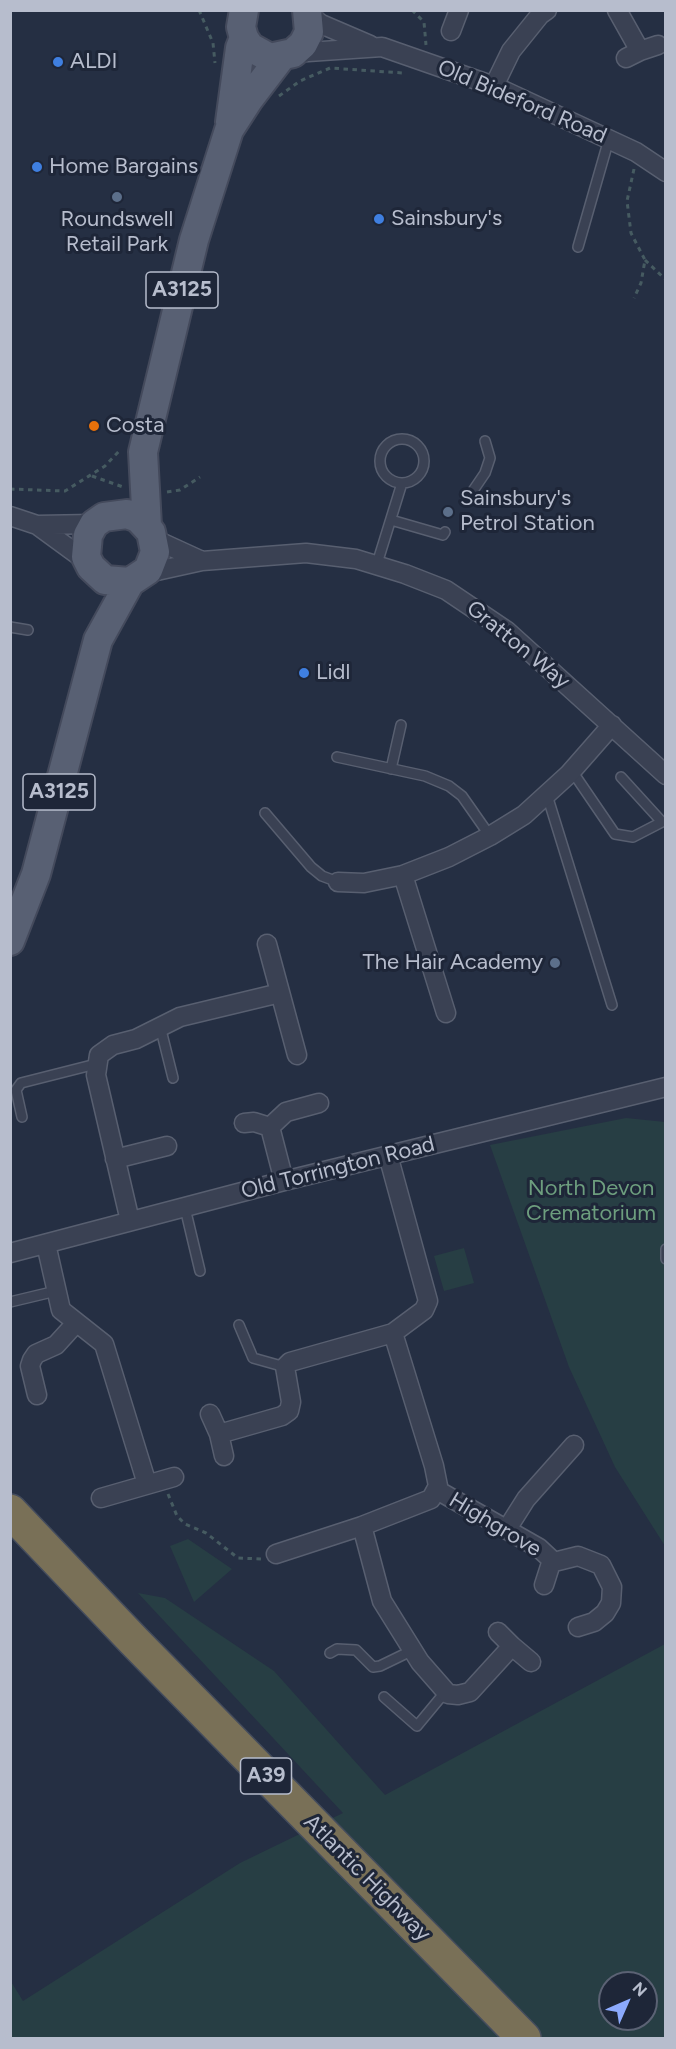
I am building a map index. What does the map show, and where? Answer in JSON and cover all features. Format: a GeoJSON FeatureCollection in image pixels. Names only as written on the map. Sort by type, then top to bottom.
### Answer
{"type":"FeatureCollection","features":[{"type":"Feature","properties":{"kind":"highway","name":"Atlantic Highway"},"geometry":{"type":"LineString","coordinates":[[10,1511],[134,1641],[524,2038]]}},
{"type":"Feature","properties":{"kind":"main road","name":"A3125"},"geometry":{"type":"LineString","coordinates":[[229,130],[249,99],[287,55],[303,44],[309,32],[308,12]]}},
{"type":"Feature","properties":{"kind":"main road","name":"A3125"},"geometry":{"type":"LineString","coordinates":[[244,24],[259,54],[287,55]]}},
{"type":"Feature","properties":{"kind":"main road","name":"A3125"},"geometry":{"type":"LineString","coordinates":[[99,520],[125,487],[134,446],[229,130],[244,24]]}},
{"type":"Feature","properties":{"kind":"main road","name":"A3125"},"geometry":{"type":"LineString","coordinates":[[134,446],[150,533]]}},
{"type":"Feature","properties":{"kind":"main road"},"geometry":{"type":"LineString","coordinates":[[127,514],[138,518],[150,533],[153,558],[136,578],[113,582],[94,569],[85,546],[99,520],[127,514]]}},
{"type":"Feature","properties":{"kind":"main road","name":"A3125"},"geometry":{"type":"LineString","coordinates":[[94,569],[98,640]]}},
{"type":"Feature","properties":{"kind":"main road","name":"A3125"},"geometry":{"type":"LineString","coordinates":[[10,941],[36,874],[98,640],[136,578]]}},
{"type":"Feature","properties":{"kind":"street"},"geometry":{"type":"LineString","coordinates":[[451,31],[459,10]]}},
{"type":"Feature","properties":{"kind":"street"},"geometry":{"type":"LineString","coordinates":[[617,10],[633,54],[658,45]]}},
{"type":"Feature","properties":{"kind":"street","name":"Old Bideford Road"},"geometry":{"type":"LineString","coordinates":[[308,12],[321,24],[372,46]]}},
{"type":"Feature","properties":{"kind":"street"},"geometry":{"type":"LineString","coordinates":[[494,86],[511,51],[541,12]]}},
{"type":"Feature","properties":{"kind":"street","name":"Old Bideford Road"},"geometry":{"type":"LineString","coordinates":[[287,55],[314,54],[372,46],[382,47],[494,86],[636,152],[666,172]]}},
{"type":"Feature","properties":{"kind":"street"},"geometry":{"type":"LineString","coordinates":[[10,516],[37,525],[94,569]]}},
{"type":"Feature","properties":{"kind":"street"},"geometry":{"type":"LineString","coordinates":[[37,525],[99,520]]}},
{"type":"Feature","properties":{"kind":"street","name":"Gratton Way"},"geometry":{"type":"LineString","coordinates":[[150,533],[202,561]]}},
{"type":"Feature","properties":{"kind":"street","name":"Gratton Way"},"geometry":{"type":"LineString","coordinates":[[136,578],[202,561],[306,553],[356,559],[405,574],[446,590],[475,607],[516,639],[612,725],[662,766]]}},
{"type":"Feature","properties":{"kind":"street"},"geometry":{"type":"LineString","coordinates":[[338,882],[364,883],[403,875],[449,857],[490,836],[524,815],[547,795],[572,771],[612,725]]}},
{"type":"Feature","properties":{"kind":"street"},"geometry":{"type":"LineString","coordinates":[[403,875],[446,1013]]}},
{"type":"Feature","properties":{"kind":"street"},"geometry":{"type":"LineString","coordinates":[[267,944],[297,1055]]}},
{"type":"Feature","properties":{"kind":"street"},"geometry":{"type":"LineString","coordinates":[[130,1221],[96,1075],[96,1064],[105,1049],[136,1039],[192,1013],[280,993]]}},
{"type":"Feature","properties":{"kind":"street","name":"Old Torrington Road"},"geometry":{"type":"LineString","coordinates":[[10,1253],[284,1181],[666,1087]]}},
{"type":"Feature","properties":{"kind":"street"},"geometry":{"type":"LineString","coordinates":[[270,1127],[286,1112],[319,1103]]}},
{"type":"Feature","properties":{"kind":"street"},"geometry":{"type":"LineString","coordinates":[[244,1123],[254,1122],[270,1127]]}},
{"type":"Feature","properties":{"kind":"street"},"geometry":{"type":"LineString","coordinates":[[270,1127],[284,1181]]}},
{"type":"Feature","properties":{"kind":"street"},"geometry":{"type":"LineString","coordinates":[[115,1160],[167,1146]]}},
{"type":"Feature","properties":{"kind":"street"},"geometry":{"type":"LineString","coordinates":[[219,1434],[282,1416],[289,1411],[291,1402],[288,1365],[393,1333],[424,1310],[428,1301],[388,1155]]}},
{"type":"Feature","properties":{"kind":"street"},"geometry":{"type":"LineString","coordinates":[[46,1244],[61,1310],[104,1344],[162,1480],[102,1498]]}},
{"type":"Feature","properties":{"kind":"street"},"geometry":{"type":"LineString","coordinates":[[37,1395],[30,1366],[32,1360],[36,1354],[56,1345],[76,1323]]}},
{"type":"Feature","properties":{"kind":"street"},"geometry":{"type":"LineString","coordinates":[[276,1554],[362,1526],[431,1499],[437,1490],[438,1478],[393,1333]]}},
{"type":"Feature","properties":{"kind":"street"},"geometry":{"type":"LineString","coordinates":[[210,1414],[219,1434],[224,1456]]}},
{"type":"Feature","properties":{"kind":"street"},"geometry":{"type":"LineString","coordinates":[[507,1529],[526,1499],[574,1445]]}},
{"type":"Feature","properties":{"kind":"street","name":"Highgrove"},"geometry":{"type":"LineString","coordinates":[[437,1490],[539,1548],[552,1560]]}},
{"type":"Feature","properties":{"kind":"street"},"geometry":{"type":"LineString","coordinates":[[362,1526],[382,1601],[412,1650],[446,1691],[458,1695],[470,1692],[512,1646]]}},
{"type":"Feature","properties":{"kind":"street","name":"Highgrove"},"geometry":{"type":"LineString","coordinates":[[552,1560],[578,1556],[591,1559],[602,1565],[608,1576],[612,1595],[605,1613],[594,1622],[578,1627]]}},
{"type":"Feature","properties":{"kind":"street","name":"Highgrove"},"geometry":{"type":"LineString","coordinates":[[544,1585],[552,1560]]}},
{"type":"Feature","properties":{"kind":"street"},"geometry":{"type":"LineString","coordinates":[[498,1632],[531,1662]]}},
{"type":"Feature","properties":{"kind":"lane"},"geometry":{"type":"LineString","coordinates":[[578,247],[609,139]]}},
{"type":"Feature","properties":{"kind":"lane"},"geometry":{"type":"LineString","coordinates":[[403,438],[418,445],[425,461],[418,477],[402,483],[387,476],[380,460],[387,445],[403,438]]}},
{"type":"Feature","properties":{"kind":"lane"},"geometry":{"type":"LineString","coordinates":[[466,501],[485,473],[489,458],[485,441]]}},
{"type":"Feature","properties":{"kind":"lane"},"geometry":{"type":"LineString","coordinates":[[376,567],[402,483]]}},
{"type":"Feature","properties":{"kind":"lane"},"geometry":{"type":"LineString","coordinates":[[391,520],[443,535],[445,532]]}},
{"type":"Feature","properties":{"kind":"lane"},"geometry":{"type":"LineString","coordinates":[[10,627],[28,630]]}},
{"type":"Feature","properties":{"kind":"lane"},"geometry":{"type":"LineString","coordinates":[[392,769],[401,725]]}},
{"type":"Feature","properties":{"kind":"lane"},"geometry":{"type":"LineString","coordinates":[[337,757],[425,776],[449,786],[462,796],[490,836]]}},
{"type":"Feature","properties":{"kind":"lane"},"geometry":{"type":"LineString","coordinates":[[572,771],[615,834],[633,837],[662,822],[621,777]]}},
{"type":"Feature","properties":{"kind":"lane"},"geometry":{"type":"LineString","coordinates":[[547,795],[612,1005]]}},
{"type":"Feature","properties":{"kind":"lane"},"geometry":{"type":"LineString","coordinates":[[265,813],[311,867],[322,876],[338,882]]}},
{"type":"Feature","properties":{"kind":"lane"},"geometry":{"type":"LineString","coordinates":[[160,1026],[173,1078]]}},
{"type":"Feature","properties":{"kind":"lane"},"geometry":{"type":"LineString","coordinates":[[22,1117],[16,1090],[21,1083],[96,1064]]}},
{"type":"Feature","properties":{"kind":"lane"},"geometry":{"type":"LineString","coordinates":[[185,1208],[200,1271]]}},
{"type":"Feature","properties":{"kind":"lane"},"geometry":{"type":"LineString","coordinates":[[666,1249],[666,1259]]}},
{"type":"Feature","properties":{"kind":"lane"},"geometry":{"type":"LineString","coordinates":[[10,1302],[56,1291]]}},
{"type":"Feature","properties":{"kind":"lane"},"geometry":{"type":"LineString","coordinates":[[239,1325],[253,1358],[288,1365]]}},
{"type":"Feature","properties":{"kind":"lane"},"geometry":{"type":"LineString","coordinates":[[330,1653],[338,1649],[356,1650],[373,1666],[380,1666],[412,1650]]}},
{"type":"Feature","properties":{"kind":"lane"},"geometry":{"type":"LineString","coordinates":[[384,1697],[417,1726],[446,1691]]}},
{"type":"Feature","properties":{"kind":"path"},"geometry":{"type":"LineString","coordinates":[[199,10],[213,44],[216,65]]}},
{"type":"Feature","properties":{"kind":"path"},"geometry":{"type":"LineString","coordinates":[[412,10],[424,22],[425,44],[444,52],[438,66]]}},
{"type":"Feature","properties":{"kind":"path"},"geometry":{"type":"LineString","coordinates":[[273,102],[300,81],[330,68],[405,73]]}},
{"type":"Feature","properties":{"kind":"path"},"geometry":{"type":"LineString","coordinates":[[636,152],[627,201],[631,233],[645,260],[666,280]]}},
{"type":"Feature","properties":{"kind":"path"},"geometry":{"type":"LineString","coordinates":[[634,298],[641,283],[645,260]]}},
{"type":"Feature","properties":{"kind":"path"},"geometry":{"type":"LineString","coordinates":[[10,489],[65,491],[134,446]]}},
{"type":"Feature","properties":{"kind":"path"},"geometry":{"type":"LineString","coordinates":[[162,1480],[177,1516],[185,1524],[217,1541],[229,1553],[246,1561],[276,1554]]}},
{"type":"Feature","properties":{"kind":"green space","name":"North Devon Crematorium"},"geometry":{"type":"Polygon","coordinates":[[[626,1118],[665,1122],[665,1546],[615,1467],[569,1367],[490,1145],[626,1118]]]}},
{"type":"Feature","properties":{"kind":"green space"},"geometry":{"type":"Polygon","coordinates":[[[464,1248],[474,1283],[444,1291],[434,1256],[464,1248]]]}},
{"type":"Feature","properties":{"kind":"green space"},"geometry":{"type":"Polygon","coordinates":[[[188,1539],[232,1569],[194,1602],[170,1546],[188,1539]]]}},
{"type":"Feature","properties":{"kind":"green space"},"geometry":{"type":"Polygon","coordinates":[[[138,1593],[165,1598],[274,1671],[385,1795],[665,1644],[665,2038],[11,2038],[10,1980],[23,2001],[240,1863],[343,1813],[138,1593]]]}},
{"type":"Feature","properties":{"kind":"place","name":"ALDI"},"geometry":{"type":"Point","coordinates":[58,62]}},
{"type":"Feature","properties":{"kind":"place","name":"Home Bargains"},"geometry":{"type":"Point","coordinates":[37,167]}},
{"type":"Feature","properties":{"kind":"place","name":"Roundswell Retail Park"},"geometry":{"type":"Point","coordinates":[117,197]}},
{"type":"Feature","properties":{"kind":"place","name":"Sainsbury's"},"geometry":{"type":"Point","coordinates":[379,219]}},
{"type":"Feature","properties":{"kind":"place","name":"Costa"},"geometry":{"type":"Point","coordinates":[94,426]}},
{"type":"Feature","properties":{"kind":"place","name":"Sainsbury's Petrol Station"},"geometry":{"type":"Point","coordinates":[448,512]}},
{"type":"Feature","properties":{"kind":"place","name":"Lidl"},"geometry":{"type":"Point","coordinates":[304,673]}},
{"type":"Feature","properties":{"kind":"place","name":"The Hair Academy"},"geometry":{"type":"Point","coordinates":[555,963]}}]}
